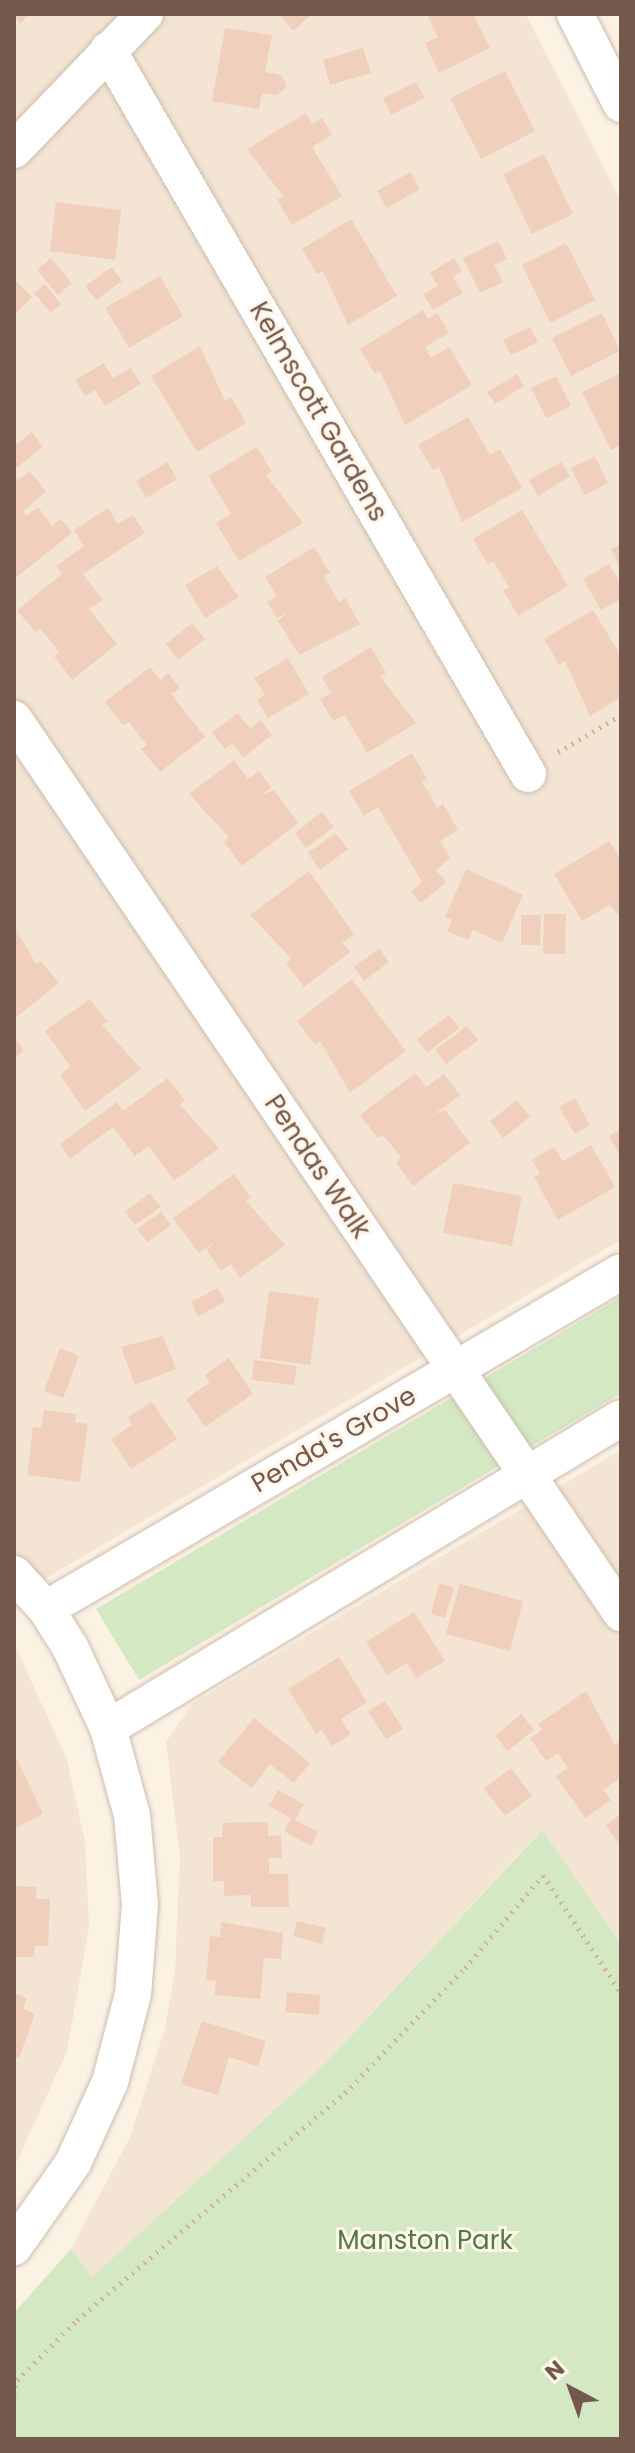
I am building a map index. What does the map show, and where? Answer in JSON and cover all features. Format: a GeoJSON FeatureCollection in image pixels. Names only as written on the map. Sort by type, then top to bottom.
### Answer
{"type":"FeatureCollection","features":[{"type":"Feature","properties":{"kind":"street"},"geometry":{"type":"LineString","coordinates":[[14,150],[145,14]]}},
{"type":"Feature","properties":{"kind":"street"},"geometry":{"type":"LineString","coordinates":[[575,14],[621,104]]}},
{"type":"Feature","properties":{"kind":"street","name":"Kelmscott Gardens"},"geometry":{"type":"LineString","coordinates":[[108,50],[528,774]]}},
{"type":"Feature","properties":{"kind":"street","name":"Pendas Walk"},"geometry":{"type":"LineString","coordinates":[[14,719],[621,1613]]}},
{"type":"Feature","properties":{"kind":"street","name":"Penda's Grove"},"geometry":{"type":"LineString","coordinates":[[46,1609],[621,1272]]}},
{"type":"Feature","properties":{"kind":"street"},"geometry":{"type":"LineString","coordinates":[[108,1728],[621,1418]]}},
{"type":"Feature","properties":{"kind":"street"},"geometry":{"type":"LineString","coordinates":[[14,1574],[46,1609],[108,1728],[138,1860],[133,1994],[110,2082],[93,2123],[49,2202],[14,2247]]}},
{"type":"Feature","properties":{"kind":"path"},"geometry":{"type":"LineString","coordinates":[[528,774],[621,715]]}},
{"type":"Feature","properties":{"kind":"path"},"geometry":{"type":"LineString","coordinates":[[14,2395],[17,2380],[77,2320],[345,2093],[465,1968],[543,1875],[621,1993]]}},
{"type":"Feature","properties":{"kind":"shaded area"},"geometry":{"type":"Polygon","coordinates":[[[14,14],[526,14],[621,202],[621,1240],[14,1597],[14,14]]]}},
{"type":"Feature","properties":{"kind":"shaded area"},"geometry":{"type":"Polygon","coordinates":[[[621,1450],[621,1944],[541,1830],[322,2067],[92,2278],[71,2249],[130,2137],[165,2028],[175,1971],[180,1856],[166,1742],[193,1703],[621,1450]]]}},
{"type":"Feature","properties":{"kind":"shaded area"},"geometry":{"type":"Polygon","coordinates":[[[14,1643],[67,1760],[85,1842],[89,1927],[67,2051],[14,2168],[14,1643]]]}},
{"type":"Feature","properties":{"kind":"green space"},"geometry":{"type":"Polygon","coordinates":[[[621,1297],[621,1393],[139,1680],[96,1609],[621,1297]]]}},
{"type":"Feature","properties":{"kind":"green space","name":"Manston Park"},"geometry":{"type":"Polygon","coordinates":[[[542,1830],[621,1944],[621,2439],[14,2439],[14,2313],[71,2249],[92,2277],[322,2067],[542,1830]]]}},
{"type":"Feature","properties":{"kind":"building"},"geometry":{"type":"Polygon","coordinates":[[[14,14],[30,14],[20,24],[14,14]]]}},
{"type":"Feature","properties":{"kind":"building"},"geometry":{"type":"Polygon","coordinates":[[[279,14],[312,14],[293,31],[279,14]]]}},
{"type":"Feature","properties":{"kind":"building"},"geometry":{"type":"Polygon","coordinates":[[[427,14],[473,14],[490,48],[439,73],[425,43],[438,37],[427,14]]]}},
{"type":"Feature","properties":{"kind":"building"},"geometry":{"type":"Polygon","coordinates":[[[225,28],[272,35],[265,72],[281,75],[287,86],[277,95],[262,93],[259,109],[212,101],[225,28]]]}},
{"type":"Feature","properties":{"kind":"building"},"geometry":{"type":"Polygon","coordinates":[[[363,48],[371,73],[330,85],[323,60],[363,48]]]}},
{"type":"Feature","properties":{"kind":"building"},"geometry":{"type":"Polygon","coordinates":[[[505,71],[535,131],[481,159],[450,98],[505,71]]]}},
{"type":"Feature","properties":{"kind":"building"},"geometry":{"type":"Polygon","coordinates":[[[416,82],[425,98],[391,115],[383,98],[416,82]]]}},
{"type":"Feature","properties":{"kind":"building"},"geometry":{"type":"Polygon","coordinates":[[[306,113],[312,124],[322,118],[332,135],[312,147],[342,196],[292,225],[277,200],[283,196],[247,149],[306,113]]]}},
{"type":"Feature","properties":{"kind":"building"},"geometry":{"type":"Polygon","coordinates":[[[544,154],[573,214],[532,234],[503,174],[544,154]]]}},
{"type":"Feature","properties":{"kind":"building"},"geometry":{"type":"Polygon","coordinates":[[[410,172],[420,189],[387,208],[377,191],[410,172]]]}},
{"type":"Feature","properties":{"kind":"building"},"geometry":{"type":"Polygon","coordinates":[[[56,202],[121,210],[115,260],[50,251],[56,202]]]}},
{"type":"Feature","properties":{"kind":"building"},"geometry":{"type":"Polygon","coordinates":[[[351,219],[397,296],[348,325],[323,271],[317,274],[302,249],[351,219]]]}},
{"type":"Feature","properties":{"kind":"building"},"geometry":{"type":"Polygon","coordinates":[[[498,241],[507,259],[494,265],[503,282],[480,293],[463,258],[498,241]]]}},
{"type":"Feature","properties":{"kind":"building"},"geometry":{"type":"Polygon","coordinates":[[[566,243],[595,300],[550,323],[522,265],[566,243]]]}},
{"type":"Feature","properties":{"kind":"building"},"geometry":{"type":"Polygon","coordinates":[[[51,258],[72,283],[58,295],[37,270],[51,258]]]}},
{"type":"Feature","properties":{"kind":"building"},"geometry":{"type":"Polygon","coordinates":[[[454,258],[462,271],[453,277],[463,293],[433,310],[423,294],[438,286],[430,273],[454,258]]]}},
{"type":"Feature","properties":{"kind":"building"},"geometry":{"type":"Polygon","coordinates":[[[112,267],[122,281],[96,300],[85,286],[112,267]]]}},
{"type":"Feature","properties":{"kind":"building"},"geometry":{"type":"Polygon","coordinates":[[[160,276],[183,316],[129,348],[105,308],[160,276]]]}},
{"type":"Feature","properties":{"kind":"building"},"geometry":{"type":"Polygon","coordinates":[[[14,279],[32,297],[14,315],[14,279]]]}},
{"type":"Feature","properties":{"kind":"building"},"geometry":{"type":"Polygon","coordinates":[[[45,284],[61,304],[51,313],[34,293],[45,284]]]}},
{"type":"Feature","properties":{"kind":"building"},"geometry":{"type":"Polygon","coordinates":[[[423,310],[428,319],[437,313],[449,333],[425,347],[431,358],[449,347],[472,385],[405,425],[380,371],[375,374],[360,349],[423,310]]]}},
{"type":"Feature","properties":{"kind":"building"},"geometry":{"type":"Polygon","coordinates":[[[602,313],[620,351],[571,376],[552,338],[602,313]]]}},
{"type":"Feature","properties":{"kind":"building"},"geometry":{"type":"Polygon","coordinates":[[[530,327],[538,342],[511,355],[503,340],[530,327]]]}},
{"type":"Feature","properties":{"kind":"building"},"geometry":{"type":"Polygon","coordinates":[[[200,346],[225,401],[231,397],[246,423],[197,452],[151,376],[200,346]]]}},
{"type":"Feature","properties":{"kind":"building"},"geometry":{"type":"Polygon","coordinates":[[[104,363],[113,378],[131,368],[141,384],[105,406],[95,390],[85,396],[75,380],[104,363]]]}},
{"type":"Feature","properties":{"kind":"building"},"geometry":{"type":"Polygon","coordinates":[[[621,373],[621,445],[611,450],[582,392],[621,373]]]}},
{"type":"Feature","properties":{"kind":"building"},"geometry":{"type":"Polygon","coordinates":[[[517,374],[524,386],[495,404],[487,392],[517,374]]]}},
{"type":"Feature","properties":{"kind":"building"},"geometry":{"type":"Polygon","coordinates":[[[556,376],[571,406],[546,418],[531,388],[556,376]]]}},
{"type":"Feature","properties":{"kind":"building"},"geometry":{"type":"Polygon","coordinates":[[[468,417],[490,455],[500,449],[522,488],[462,522],[439,467],[433,470],[418,445],[468,417]]]}},
{"type":"Feature","properties":{"kind":"building"},"geometry":{"type":"Polygon","coordinates":[[[32,432],[43,447],[16,468],[14,446],[32,432]]]}},
{"type":"Feature","properties":{"kind":"building"},"geometry":{"type":"Polygon","coordinates":[[[257,447],[272,472],[266,475],[303,523],[239,561],[216,523],[231,514],[208,476],[257,447]]]}},
{"type":"Feature","properties":{"kind":"building"},"geometry":{"type":"Polygon","coordinates":[[[595,456],[608,483],[584,495],[571,468],[595,456]]]}},
{"type":"Feature","properties":{"kind":"building"},"geometry":{"type":"Polygon","coordinates":[[[167,462],[177,479],[146,498],[136,481],[167,462]]]}},
{"type":"Feature","properties":{"kind":"building"},"geometry":{"type":"Polygon","coordinates":[[[561,462],[570,476],[538,496],[529,480],[561,462]]]}},
{"type":"Feature","properties":{"kind":"building"},"geometry":{"type":"Polygon","coordinates":[[[30,471],[46,491],[23,512],[26,516],[38,507],[52,526],[61,519],[72,533],[14,579],[14,474],[18,480],[30,471]]]}},
{"type":"Feature","properties":{"kind":"building"},"geometry":{"type":"Polygon","coordinates":[[[108,508],[118,524],[133,515],[145,533],[83,574],[103,600],[89,609],[117,644],[72,680],[54,656],[59,652],[49,639],[40,629],[36,633],[17,610],[62,574],[56,566],[84,546],[74,530],[108,508]]]}},
{"type":"Feature","properties":{"kind":"building"},"geometry":{"type":"Polygon","coordinates":[[[522,510],[568,586],[518,616],[503,590],[509,587],[493,561],[488,565],[473,539],[522,510]]]}},
{"type":"Feature","properties":{"kind":"building"},"geometry":{"type":"Polygon","coordinates":[[[621,544],[621,568],[611,549],[621,544]]]}},
{"type":"Feature","properties":{"kind":"building"},"geometry":{"type":"Polygon","coordinates":[[[314,547],[330,573],[324,576],[331,589],[339,602],[345,598],[360,624],[299,655],[278,621],[287,612],[277,618],[267,602],[277,596],[265,577],[314,547]]]}},
{"type":"Feature","properties":{"kind":"building"},"geometry":{"type":"Polygon","coordinates":[[[609,564],[621,584],[621,599],[601,610],[583,579],[609,564]]]}},
{"type":"Feature","properties":{"kind":"building"},"geometry":{"type":"Polygon","coordinates":[[[217,566],[239,597],[205,618],[185,585],[217,566]]]}},
{"type":"Feature","properties":{"kind":"building"},"geometry":{"type":"Polygon","coordinates":[[[593,610],[621,656],[621,697],[590,716],[565,661],[559,665],[544,639],[593,610]]]}},
{"type":"Feature","properties":{"kind":"building"},"geometry":{"type":"Polygon","coordinates":[[[192,623],[205,639],[178,660],[166,644],[192,623]]]}},
{"type":"Feature","properties":{"kind":"building"},"geometry":{"type":"Polygon","coordinates":[[[371,647],[386,673],[380,676],[416,723],[367,753],[345,715],[333,721],[320,699],[331,693],[322,677],[371,647]]]}},
{"type":"Feature","properties":{"kind":"building"},"geometry":{"type":"Polygon","coordinates":[[[288,658],[309,694],[268,718],[257,700],[265,695],[254,678],[288,658]]]}},
{"type":"Feature","properties":{"kind":"building"},"geometry":{"type":"Polygon","coordinates":[[[150,667],[160,680],[168,673],[180,688],[171,694],[205,737],[160,772],[141,749],[147,745],[129,722],[123,725],[105,702],[150,667]]]}},
{"type":"Feature","properties":{"kind":"building"},"geometry":{"type":"Polygon","coordinates":[[[238,713],[250,729],[261,720],[272,735],[243,758],[232,743],[225,749],[212,733],[238,713]]]}},
{"type":"Feature","properties":{"kind":"building"},"geometry":{"type":"Polygon","coordinates":[[[412,753],[427,779],[422,782],[437,808],[443,804],[458,830],[440,841],[450,858],[436,870],[446,882],[421,903],[411,892],[422,882],[378,807],[364,816],[349,791],[412,753]]]}},
{"type":"Feature","properties":{"kind":"building"},"geometry":{"type":"Polygon","coordinates":[[[234,760],[248,779],[259,771],[271,787],[261,796],[274,790],[298,823],[242,866],[224,842],[229,837],[189,794],[234,760]]]}},
{"type":"Feature","properties":{"kind":"building"},"geometry":{"type":"Polygon","coordinates":[[[322,812],[334,827],[306,848],[295,833],[322,812]]]}},
{"type":"Feature","properties":{"kind":"building"},"geometry":{"type":"Polygon","coordinates":[[[335,833],[348,849],[320,870],[308,853],[335,833]]]}},
{"type":"Feature","properties":{"kind":"building"},"geometry":{"type":"Polygon","coordinates":[[[609,841],[621,861],[621,918],[610,905],[582,921],[554,874],[609,841]]]}},
{"type":"Feature","properties":{"kind":"building"},"geometry":{"type":"Polygon","coordinates":[[[466,869],[523,895],[502,943],[473,930],[468,940],[447,931],[452,920],[445,917],[466,869]]]}},
{"type":"Feature","properties":{"kind":"building"},"geometry":{"type":"Polygon","coordinates":[[[309,871],[354,934],[342,943],[350,952],[304,987],[286,963],[291,958],[250,915],[309,871]]]}},
{"type":"Feature","properties":{"kind":"building"},"geometry":{"type":"Polygon","coordinates":[[[544,914],[566,914],[565,954],[543,954],[544,914]]]}},
{"type":"Feature","properties":{"kind":"building"},"geometry":{"type":"Polygon","coordinates":[[[521,915],[541,915],[540,945],[521,945],[521,915]]]}},
{"type":"Feature","properties":{"kind":"building"},"geometry":{"type":"Polygon","coordinates":[[[14,926],[36,964],[41,961],[59,983],[15,1018],[14,926]]]}},
{"type":"Feature","properties":{"kind":"building"},"geometry":{"type":"Polygon","coordinates":[[[379,948],[389,962],[364,981],[354,967],[379,948]]]}},
{"type":"Feature","properties":{"kind":"building"},"geometry":{"type":"Polygon","coordinates":[[[352,979],[406,1051],[350,1093],[320,1041],[315,1045],[297,1021],[352,979]]]}},
{"type":"Feature","properties":{"kind":"building"},"geometry":{"type":"Polygon","coordinates":[[[90,999],[107,1022],[102,1025],[141,1069],[85,1111],[60,1075],[70,1066],[45,1031],[90,999]]]}},
{"type":"Feature","properties":{"kind":"building"},"geometry":{"type":"Polygon","coordinates":[[[449,1015],[459,1028],[427,1053],[417,1039],[449,1015]]]}},
{"type":"Feature","properties":{"kind":"building"},"geometry":{"type":"Polygon","coordinates":[[[467,1026],[478,1040],[446,1064],[435,1050],[467,1026]]]}},
{"type":"Feature","properties":{"kind":"building"},"geometry":{"type":"Polygon","coordinates":[[[14,1037],[24,1050],[14,1059],[14,1037]]]}},
{"type":"Feature","properties":{"kind":"building"},"geometry":{"type":"Polygon","coordinates":[[[415,1073],[426,1087],[444,1074],[460,1095],[432,1116],[445,1110],[470,1143],[413,1186],[396,1162],[401,1158],[383,1135],[378,1138],[360,1115],[415,1073]]]}},
{"type":"Feature","properties":{"kind":"building"},"geometry":{"type":"Polygon","coordinates":[[[168,1078],[185,1101],[180,1105],[219,1148],[174,1181],[149,1146],[135,1156],[113,1127],[70,1159],[60,1144],[117,1102],[123,1111],[168,1078]]]}},
{"type":"Feature","properties":{"kind":"building"},"geometry":{"type":"Polygon","coordinates":[[[575,1098],[590,1125],[575,1134],[559,1107],[575,1098]]]}},
{"type":"Feature","properties":{"kind":"building"},"geometry":{"type":"Polygon","coordinates":[[[517,1100],[530,1117],[503,1138],[490,1121],[517,1100]]]}},
{"type":"Feature","properties":{"kind":"building"},"geometry":{"type":"Polygon","coordinates":[[[621,1129],[621,1158],[609,1136],[621,1129]]]}},
{"type":"Feature","properties":{"kind":"building"},"geometry":{"type":"Polygon","coordinates":[[[591,1145],[615,1187],[558,1220],[534,1177],[540,1174],[532,1160],[554,1147],[563,1161],[591,1145]]]}},
{"type":"Feature","properties":{"kind":"building"},"geometry":{"type":"Polygon","coordinates":[[[234,1174],[251,1198],[246,1201],[285,1245],[240,1278],[231,1264],[221,1271],[207,1250],[214,1242],[199,1253],[173,1218],[234,1174]]]}},
{"type":"Feature","properties":{"kind":"building"},"geometry":{"type":"Polygon","coordinates":[[[453,1183],[522,1196],[512,1246],[443,1233],[453,1183]]]}},
{"type":"Feature","properties":{"kind":"building"},"geometry":{"type":"Polygon","coordinates":[[[150,1193],[161,1207],[135,1225],[125,1212],[150,1193]]]}},
{"type":"Feature","properties":{"kind":"building"},"geometry":{"type":"Polygon","coordinates":[[[161,1212],[171,1225],[147,1242],[137,1229],[161,1212]]]}},
{"type":"Feature","properties":{"kind":"building"},"geometry":{"type":"Polygon","coordinates":[[[218,1288],[225,1302],[198,1316],[191,1302],[218,1288]]]}},
{"type":"Feature","properties":{"kind":"building"},"geometry":{"type":"Polygon","coordinates":[[[269,1291],[319,1298],[310,1365],[260,1358],[269,1291]]]}},
{"type":"Feature","properties":{"kind":"building"},"geometry":{"type":"Polygon","coordinates":[[[163,1336],[176,1369],[135,1385],[121,1347],[163,1336]]]}},
{"type":"Feature","properties":{"kind":"building"},"geometry":{"type":"Polygon","coordinates":[[[60,1348],[79,1356],[63,1398],[44,1391],[60,1348]]]}},
{"type":"Feature","properties":{"kind":"building"},"geometry":{"type":"Polygon","coordinates":[[[229,1358],[253,1394],[205,1427],[186,1399],[210,1382],[205,1375],[229,1358]]]}},
{"type":"Feature","properties":{"kind":"building"},"geometry":{"type":"Polygon","coordinates":[[[254,1360],[297,1366],[294,1385],[252,1380],[254,1360]]]}},
{"type":"Feature","properties":{"kind":"building"},"geometry":{"type":"Polygon","coordinates":[[[152,1402],[177,1439],[131,1469],[111,1439],[132,1425],[128,1417],[152,1402]]]}},
{"type":"Feature","properties":{"kind":"building"},"geometry":{"type":"Polygon","coordinates":[[[44,1410],[76,1414],[75,1422],[88,1424],[80,1482],[27,1475],[33,1427],[41,1428],[44,1410]]]}},
{"type":"Feature","properties":{"kind":"building"},"geometry":{"type":"Polygon","coordinates":[[[439,1583],[454,1587],[445,1618],[431,1614],[439,1583]]]}},
{"type":"Feature","properties":{"kind":"building"},"geometry":{"type":"Polygon","coordinates":[[[460,1584],[523,1601],[510,1651],[446,1634],[460,1584]]]}},
{"type":"Feature","properties":{"kind":"building"},"geometry":{"type":"Polygon","coordinates":[[[414,1612],[445,1661],[416,1678],[407,1663],[387,1675],[366,1642],[414,1612]]]}},
{"type":"Feature","properties":{"kind":"building"},"geometry":{"type":"Polygon","coordinates":[[[339,1657],[367,1702],[341,1719],[351,1734],[332,1746],[322,1730],[316,1734],[288,1689],[339,1657]]]}},
{"type":"Feature","properties":{"kind":"building"},"geometry":{"type":"Polygon","coordinates":[[[586,1691],[615,1745],[621,1740],[621,1777],[603,1790],[611,1800],[585,1818],[556,1776],[568,1768],[558,1753],[546,1761],[530,1738],[542,1730],[538,1724],[586,1691]]]}},
{"type":"Feature","properties":{"kind":"building"},"geometry":{"type":"Polygon","coordinates":[[[385,1701],[403,1729],[386,1739],[368,1711],[385,1701]]]}},
{"type":"Feature","properties":{"kind":"building"},"geometry":{"type":"Polygon","coordinates":[[[521,1714],[534,1730],[508,1751],[495,1736],[521,1714]]]}},
{"type":"Feature","properties":{"kind":"building"},"geometry":{"type":"Polygon","coordinates":[[[254,1718],[310,1763],[294,1783],[270,1764],[252,1788],[218,1762],[254,1718]]]}},
{"type":"Feature","properties":{"kind":"building"},"geometry":{"type":"Polygon","coordinates":[[[14,1753],[43,1814],[14,1829],[14,1753]]]}},
{"type":"Feature","properties":{"kind":"building"},"geometry":{"type":"Polygon","coordinates":[[[511,1768],[532,1796],[505,1816],[484,1789],[511,1768]]]}},
{"type":"Feature","properties":{"kind":"building"},"geometry":{"type":"Polygon","coordinates":[[[278,1790],[304,1804],[295,1820],[318,1832],[311,1846],[284,1831],[291,1818],[269,1806],[278,1790]]]}},
{"type":"Feature","properties":{"kind":"building"},"geometry":{"type":"Polygon","coordinates":[[[621,1814],[621,1847],[606,1825],[621,1814]]]}},
{"type":"Feature","properties":{"kind":"building"},"geometry":{"type":"Polygon","coordinates":[[[268,1822],[268,1836],[281,1835],[282,1858],[269,1858],[269,1874],[288,1874],[289,1907],[251,1907],[251,1895],[224,1896],[224,1881],[213,1881],[213,1837],[222,1837],[223,1823],[268,1822]]]}},
{"type":"Feature","properties":{"kind":"building"},"geometry":{"type":"Polygon","coordinates":[[[14,1886],[37,1887],[36,1899],[50,1899],[48,1946],[35,1946],[34,1957],[14,1957],[14,1886]]]}},
{"type":"Feature","properties":{"kind":"building"},"geometry":{"type":"Polygon","coordinates":[[[297,1921],[326,1928],[322,1944],[293,1936],[297,1921]]]}},
{"type":"Feature","properties":{"kind":"building"},"geometry":{"type":"Polygon","coordinates":[[[221,1922],[283,1933],[281,1959],[264,1958],[260,1999],[215,1995],[216,1981],[206,1980],[210,1936],[220,1937],[221,1922]]]}},
{"type":"Feature","properties":{"kind":"building"},"geometry":{"type":"Polygon","coordinates":[[[287,1992],[320,1995],[319,2015],[285,2012],[287,1992]]]}},
{"type":"Feature","properties":{"kind":"building"},"geometry":{"type":"Polygon","coordinates":[[[14,1993],[27,1998],[23,2009],[35,2014],[19,2058],[14,2056],[14,1993]]]}},
{"type":"Feature","properties":{"kind":"building"},"geometry":{"type":"Polygon","coordinates":[[[202,2021],[266,2041],[258,2066],[229,2057],[218,2095],[181,2084],[202,2021]]]}}]}
